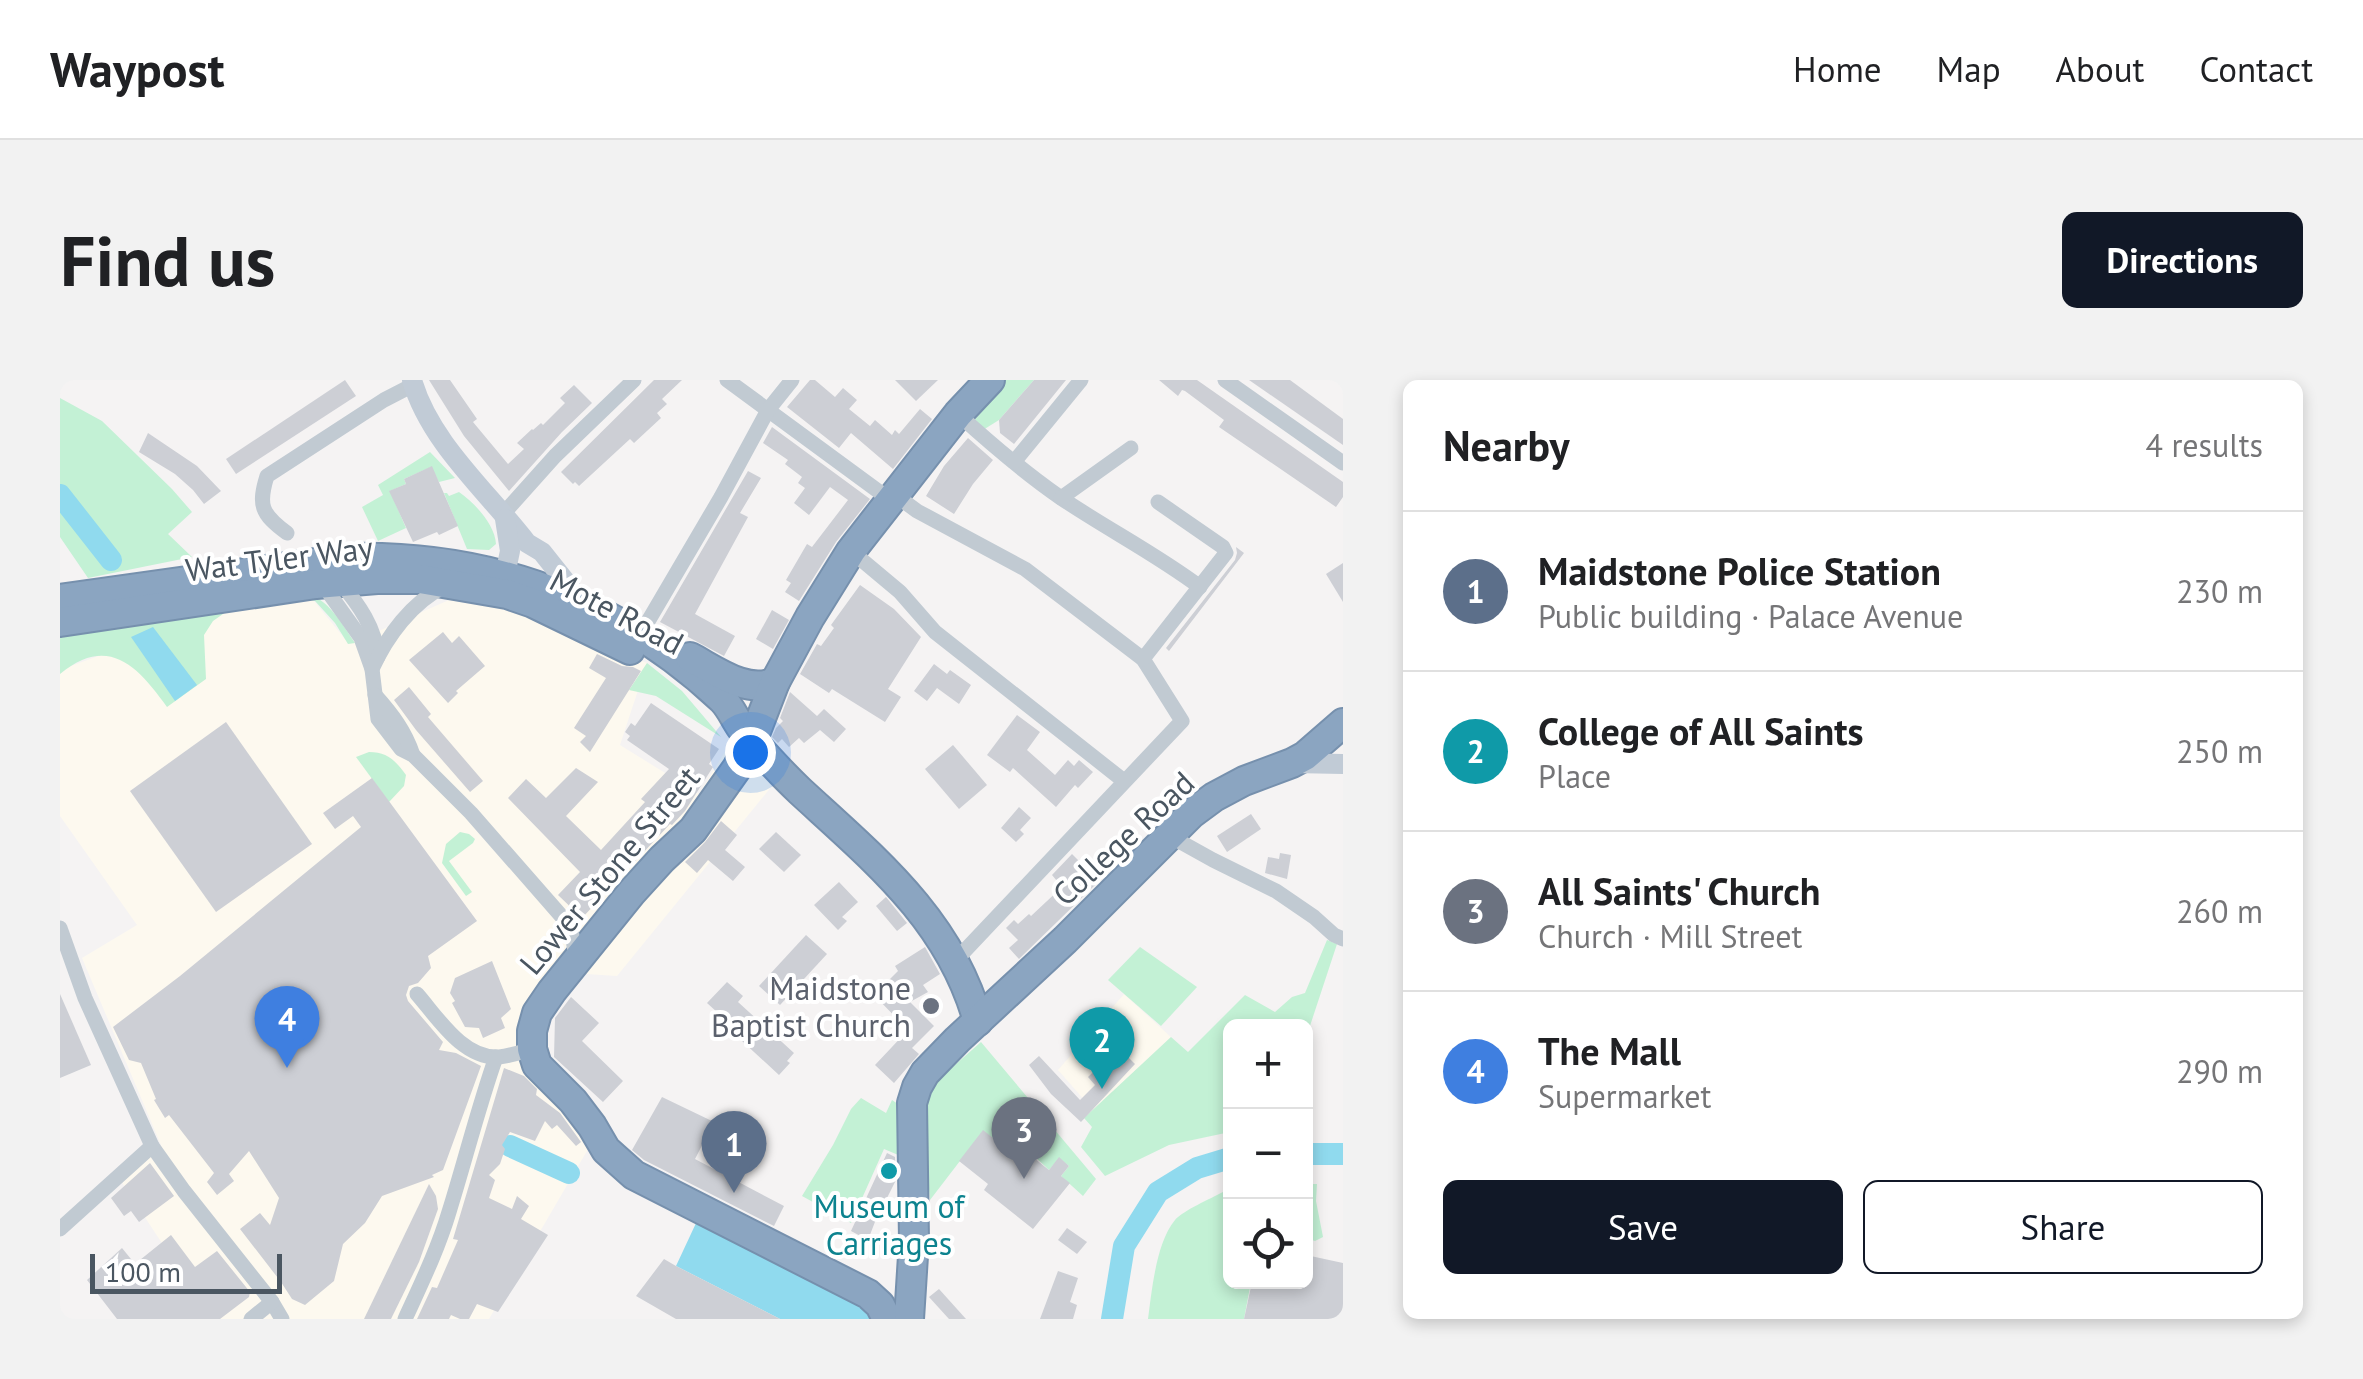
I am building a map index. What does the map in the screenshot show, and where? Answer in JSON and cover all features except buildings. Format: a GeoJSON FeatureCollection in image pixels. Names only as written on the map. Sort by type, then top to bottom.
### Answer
{"type":"FeatureCollection","features":[{"type":"Feature","properties":{"kind":"highway","name":"Lower Stone Street"},"geometry":{"type":"LineString","coordinates":[[532,1050],[537,1013],[662,858],[693,830],[742,761],[747,734],[850,550],[958,414],[990,380]]}},
{"type":"Feature","properties":{"kind":"highway","name":"Wat Tyler Way"},"geometry":{"type":"LineString","coordinates":[[60,622],[326,582],[350,558],[440,562],[511,583]]}},
{"type":"Feature","properties":{"kind":"highway","name":"Wat Tyler Way"},"geometry":{"type":"LineString","coordinates":[[60,599],[399,579],[449,585],[511,583]]}},
{"type":"Feature","properties":{"kind":"highway","name":"Mote Road"},"geometry":{"type":"LineString","coordinates":[[511,583],[582,602],[650,641],[722,699],[747,734]]}},
{"type":"Feature","properties":{"kind":"highway","name":"Mote Road"},"geometry":{"type":"LineString","coordinates":[[511,583],[532,602],[635,653],[747,734]]}},
{"type":"Feature","properties":{"kind":"highway"},"geometry":{"type":"LineString","coordinates":[[650,641],[750,686],[775,682]]}},
{"type":"Feature","properties":{"kind":"highway"},"geometry":{"type":"LineString","coordinates":[[1292,763],[1343,726]]}},
{"type":"Feature","properties":{"kind":"highway"},"geometry":{"type":"LineString","coordinates":[[747,734],[779,771],[898,885],[940,934],[970,990],[978,1020]]}},
{"type":"Feature","properties":{"kind":"highway","name":"College Road"},"geometry":{"type":"LineString","coordinates":[[909,1319],[912,1103],[925,1073],[1168,835],[1214,796],[1263,772],[1292,763]]}},
{"type":"Feature","properties":{"kind":"highway"},"geometry":{"type":"LineString","coordinates":[[532,1050],[537,1065],[573,1101],[606,1150],[634,1175],[868,1294],[889,1319]]}},
{"type":"Feature","properties":{"kind":"highway"},"geometry":{"type":"LineString","coordinates":[[868,1294],[890,1284],[909,1261]]}},
{"type":"Feature","properties":{"kind":"street"},"geometry":{"type":"LineString","coordinates":[[504,513],[555,456],[634,380]]}},
{"type":"Feature","properties":{"kind":"street"},"geometry":{"type":"LineString","coordinates":[[727,380],[892,496],[1025,569],[1143,659],[1182,721],[956,960]]}},
{"type":"Feature","properties":{"kind":"street"},"geometry":{"type":"LineString","coordinates":[[650,641],[768,410],[792,380]]}},
{"type":"Feature","properties":{"kind":"street"},"geometry":{"type":"LineString","coordinates":[[1014,462],[1082,380]]}},
{"type":"Feature","properties":{"kind":"street"},"geometry":{"type":"LineString","coordinates":[[1228,381],[1343,462]]}},
{"type":"Feature","properties":{"kind":"street"},"geometry":{"type":"LineString","coordinates":[[286,532],[267,516],[260,498],[267,476],[412,382]]}},
{"type":"Feature","properties":{"kind":"street","name":"Mote Road"},"geometry":{"type":"LineString","coordinates":[[412,382],[447,446],[582,602]]}},
{"type":"Feature","properties":{"kind":"street"},"geometry":{"type":"LineString","coordinates":[[958,414],[1062,498],[1200,588]]}},
{"type":"Feature","properties":{"kind":"street"},"geometry":{"type":"LineString","coordinates":[[1062,498],[1130,448]]}},
{"type":"Feature","properties":{"kind":"street"},"geometry":{"type":"LineString","coordinates":[[1143,659],[1223,560],[1226,550],[1158,502]]}},
{"type":"Feature","properties":{"kind":"street","name":"Mote Road"},"geometry":{"type":"LineString","coordinates":[[504,513],[511,583]]}},
{"type":"Feature","properties":{"kind":"street","name":"Mote Road"},"geometry":{"type":"LineString","coordinates":[[511,583],[531,561],[527,543]]}},
{"type":"Feature","properties":{"kind":"street"},"geometry":{"type":"LineString","coordinates":[[850,550],[900,592],[935,632],[1124,781]]}},
{"type":"Feature","properties":{"kind":"street"},"geometry":{"type":"LineString","coordinates":[[326,582],[366,618],[376,642],[374,693],[378,719],[401,749],[413,754],[471,813],[570,926],[578,960]]}},
{"type":"Feature","properties":{"kind":"street"},"geometry":{"type":"LineString","coordinates":[[375,663],[390,636],[429,594],[449,585]]}},
{"type":"Feature","properties":{"kind":"street"},"geometry":{"type":"LineString","coordinates":[[374,693],[396,720],[413,754]]}},
{"type":"Feature","properties":{"kind":"street"},"geometry":{"type":"LineString","coordinates":[[1343,726],[1343,744]]}},
{"type":"Feature","properties":{"kind":"street","name":"College Road"},"geometry":{"type":"LineString","coordinates":[[1292,763],[1343,764]]}},
{"type":"Feature","properties":{"kind":"street"},"geometry":{"type":"LineString","coordinates":[[1168,835],[1276,891],[1343,939]]}},
{"type":"Feature","properties":{"kind":"street"},"geometry":{"type":"LineString","coordinates":[[570,926],[602,929]]}},
{"type":"Feature","properties":{"kind":"street"},"geometry":{"type":"LineString","coordinates":[[60,928],[85,998],[152,1146],[282,1319]]}},
{"type":"Feature","properties":{"kind":"street"},"geometry":{"type":"LineString","coordinates":[[417,994],[465,1046],[480,1055],[496,1057],[532,1050]]}},
{"type":"Feature","properties":{"kind":"street"},"geometry":{"type":"LineString","coordinates":[[405,1319],[449,1213],[496,1057]]}},
{"type":"Feature","properties":{"kind":"street"},"geometry":{"type":"LineString","coordinates":[[60,1228],[152,1146]]}},
{"type":"Feature","properties":{"kind":"street"},"geometry":{"type":"LineString","coordinates":[[889,1319],[909,1261]]}},
{"type":"Feature","properties":{"kind":"street"},"geometry":{"type":"LineString","coordinates":[[251,1319],[272,1302]]}},
{"type":"Feature","properties":{"kind":"shaded area"},"geometry":{"type":"Polygon","coordinates":[[[295,596],[314,601],[349,644],[449,600],[524,613],[647,663],[620,745],[699,794],[729,745],[776,781],[617,976],[586,974],[547,1014],[548,1051],[591,1144],[489,1319],[212,1319],[119,1178],[161,1145],[82,958],[137,925],[60,816],[60,674],[68,667],[233,607],[295,596]]]}},
{"type":"Feature","properties":{"kind":"shaded area"},"geometry":{"type":"Polygon","coordinates":[[[1124,994],[1171,1037],[1093,1110],[1058,1070],[1124,994]]]}},
{"type":"Feature","properties":{"kind":"green space"},"geometry":{"type":"Polygon","coordinates":[[[1005,380],[1034,380],[999,420],[983,430],[973,422],[1005,380]]]}},
{"type":"Feature","properties":{"kind":"green space"},"geometry":{"type":"Polygon","coordinates":[[[60,398],[102,421],[192,512],[168,534],[192,557],[88,578],[60,537],[60,398]]]}},
{"type":"Feature","properties":{"kind":"green space"},"geometry":{"type":"Polygon","coordinates":[[[430,452],[455,478],[439,482],[431,467],[404,479],[406,484],[390,491],[406,528],[378,541],[362,507],[383,495],[378,485],[430,452]]]}},
{"type":"Feature","properties":{"kind":"green space"},"geometry":{"type":"Polygon","coordinates":[[[459,492],[492,529],[496,544],[489,550],[467,549],[444,493],[449,496],[459,492]]]}},
{"type":"Feature","properties":{"kind":"green space"},"geometry":{"type":"Polygon","coordinates":[[[296,592],[324,603],[355,643],[348,644],[315,601],[295,596],[233,607],[213,621],[204,635],[206,679],[167,707],[145,679],[121,660],[93,657],[60,674],[60,629],[296,592]]]}},
{"type":"Feature","properties":{"kind":"green space"},"geometry":{"type":"Polygon","coordinates":[[[647,663],[682,691],[721,737],[656,696],[629,690],[647,663]]]}},
{"type":"Feature","properties":{"kind":"green space"},"geometry":{"type":"Polygon","coordinates":[[[369,752],[390,758],[406,775],[404,786],[389,802],[356,757],[369,752]]]}},
{"type":"Feature","properties":{"kind":"green space"},"geometry":{"type":"Polygon","coordinates":[[[460,832],[475,839],[449,861],[472,892],[466,896],[442,863],[446,844],[460,832]]]}},
{"type":"Feature","properties":{"kind":"green space"},"geometry":{"type":"Polygon","coordinates":[[[1327,940],[1337,944],[1312,1019],[1223,1019],[1223,1133],[1169,1145],[1105,1176],[1081,1147],[1092,1127],[1084,1118],[1171,1037],[1188,1052],[1245,995],[1275,1012],[1292,997],[1305,993],[1327,940]]]}},
{"type":"Feature","properties":{"kind":"green space"},"geometry":{"type":"Polygon","coordinates":[[[1140,947],[1197,987],[1161,1026],[1108,980],[1140,947]]]}},
{"type":"Feature","properties":{"kind":"green space"},"geometry":{"type":"Polygon","coordinates":[[[981,1042],[1096,1179],[1083,1196],[1061,1176],[1069,1166],[1059,1158],[1049,1170],[1002,1126],[993,1138],[983,1131],[930,1200],[921,1095],[981,1042]]]}},
{"type":"Feature","properties":{"kind":"green space"},"geometry":{"type":"Polygon","coordinates":[[[861,1098],[886,1113],[892,1100],[911,1113],[903,1157],[884,1149],[851,1223],[802,1196],[861,1098]]]}},
{"type":"Feature","properties":{"kind":"green space"},"geometry":{"type":"Polygon","coordinates":[[[1313,1184],[1317,1184],[1323,1237],[1315,1241],[1313,1184]]]}},
{"type":"Feature","properties":{"kind":"green space"},"geometry":{"type":"Polygon","coordinates":[[[1223,1192],[1223,1289],[1250,1289],[1244,1319],[1148,1319],[1163,1241],[1184,1212],[1223,1192]]]}},
{"type":"Feature","properties":{"kind":"water"},"geometry":{"type":"Polygon","coordinates":[[[153,627],[197,685],[175,701],[131,637],[153,627]]]}},
{"type":"Feature","properties":{"kind":"water"},"geometry":{"type":"Polygon","coordinates":[[[697,1221],[867,1306],[874,1319],[780,1319],[676,1266],[697,1221]]]}},
{"type":"Feature","properties":{"kind":"waterway"},"geometry":{"type":"LineString","coordinates":[[60,495],[111,560]]}},
{"type":"Feature","properties":{"kind":"waterway"},"geometry":{"type":"LineString","coordinates":[[510,1146],[569,1173]]}},
{"type":"Feature","properties":{"kind":"waterway"},"geometry":{"type":"LineString","coordinates":[[1313,1154],[1343,1154]]}},
{"type":"Feature","properties":{"kind":"waterway"},"geometry":{"type":"LineString","coordinates":[[1112,1319],[1124,1246],[1158,1192],[1197,1168],[1223,1160]]}},
{"type":"Feature","properties":{"kind":"place","name":"Maidstone Baptist Church"},"geometry":{"type":"Point","coordinates":[931,1006]}},
{"type":"Feature","properties":{"kind":"place","name":"The Mall"},"geometry":{"type":"Point","coordinates":[287,1068]}},
{"type":"Feature","properties":{"kind":"place","name":"College of All Saints"},"geometry":{"type":"Point","coordinates":[1102,1089]}},
{"type":"Feature","properties":{"kind":"place","name":"Museum of Carriages"},"geometry":{"type":"Point","coordinates":[889,1171]}},
{"type":"Feature","properties":{"kind":"place","name":"All Saints' Church"},"geometry":{"type":"Point","coordinates":[1024,1179]}},
{"type":"Feature","properties":{"kind":"place","name":"Maidstone Police Station"},"geometry":{"type":"Point","coordinates":[734,1193]}}]}
